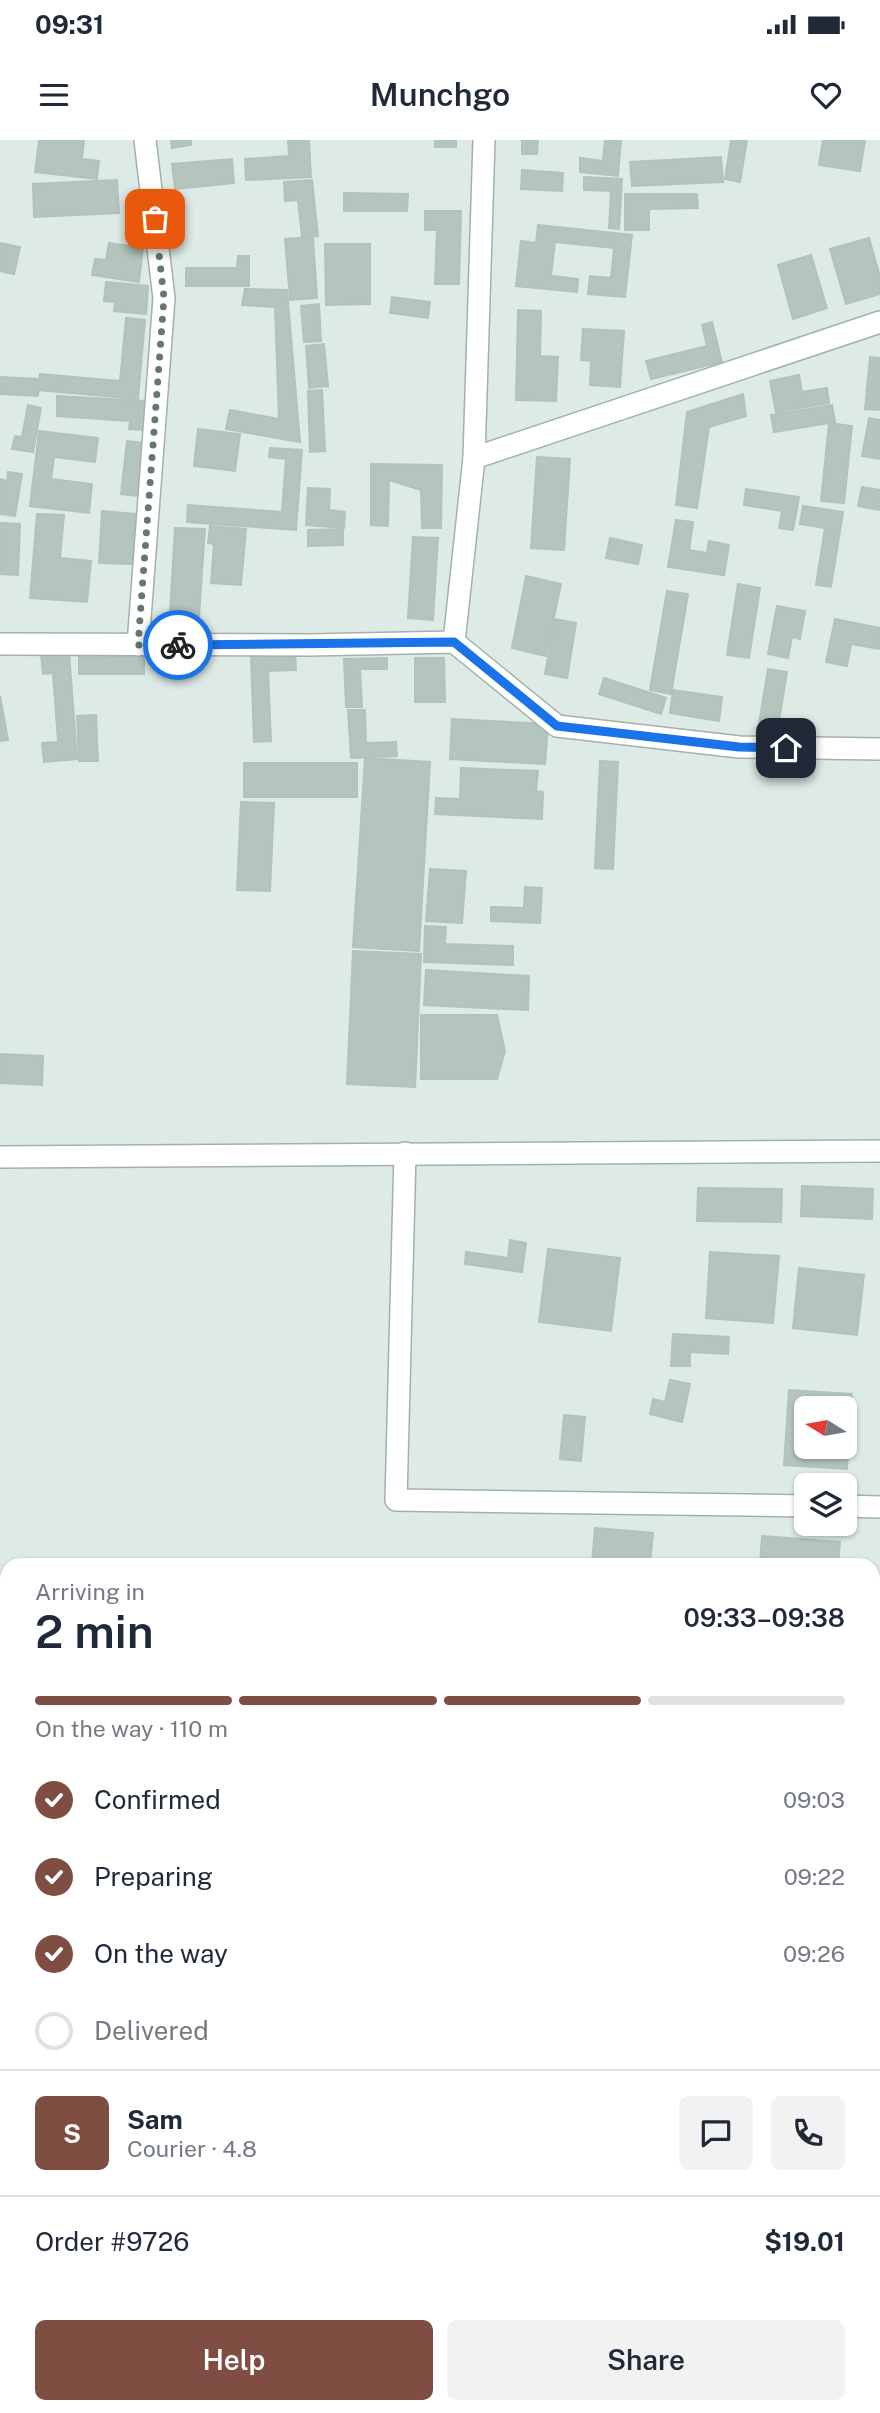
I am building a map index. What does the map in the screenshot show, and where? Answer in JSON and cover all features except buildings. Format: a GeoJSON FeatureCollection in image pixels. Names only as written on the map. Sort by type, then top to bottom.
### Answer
{"type":"FeatureCollection","features":[{"type":"Feature","properties":{"kind":"street"},"geometry":{"type":"LineString","coordinates":[[138,645],[164,298],[145,140]]}},
{"type":"Feature","properties":{"kind":"street"},"geometry":{"type":"LineString","coordinates":[[454,642],[474,458],[484,140]]}},
{"type":"Feature","properties":{"kind":"street"},"geometry":{"type":"LineString","coordinates":[[474,458],[880,322]]}},
{"type":"Feature","properties":{"kind":"street"},"geometry":{"type":"LineString","coordinates":[[0,644],[454,642],[557,726],[739,747],[880,749]]}},
{"type":"Feature","properties":{"kind":"street"},"geometry":{"type":"LineString","coordinates":[[0,1157],[880,1151]]}},
{"type":"Feature","properties":{"kind":"street"},"geometry":{"type":"LineString","coordinates":[[405,1153],[396,1500],[794,1506]]}},
{"type":"Feature","properties":{"kind":"street"},"geometry":{"type":"LineString","coordinates":[[857,1506],[880,1507]]}},
{"type":"Feature","properties":{"kind":"way so far"},"geometry":{"type":"LineString","coordinates":[[155,219],[164,298],[138,645],[178,645]]}},
{"type":"Feature","properties":{"kind":"route"},"geometry":{"type":"LineString","coordinates":[[178,645],[454,642],[557,726],[739,747],[786,748]]}}]}
